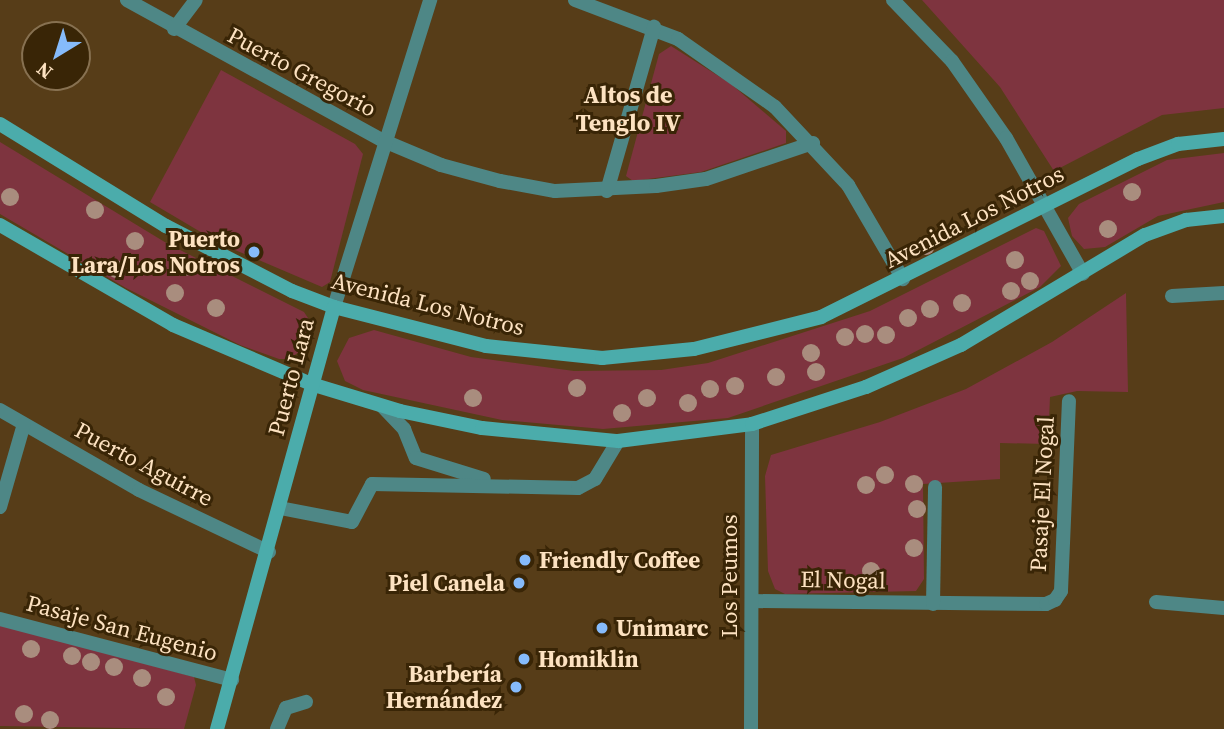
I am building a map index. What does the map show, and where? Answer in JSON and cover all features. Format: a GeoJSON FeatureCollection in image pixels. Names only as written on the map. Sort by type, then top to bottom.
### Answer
{"type":"FeatureCollection","features":[{"type":"Feature","properties":{"kind":"main road","name":"Avenida Los Notros"},"geometry":{"type":"LineString","coordinates":[[0,124],[208,249],[334,307],[486,346],[602,358],[694,349],[821,317],[1168,148],[1224,139]]}},
{"type":"Feature","properties":{"kind":"main road"},"geometry":{"type":"LineString","coordinates":[[0,225],[173,326],[311,384],[382,406],[482,428],[618,441],[752,424],[931,360],[1166,226],[1224,216]]}},
{"type":"Feature","properties":{"kind":"main road","name":"Puerto Lara"},"geometry":{"type":"LineString","coordinates":[[217,729],[269,552],[311,384],[334,307]]}},
{"type":"Feature","properties":{"kind":"street","name":"Puerto Gregorio"},"geometry":{"type":"LineString","coordinates":[[127,0],[174,29],[384,141],[441,165],[500,181],[555,191],[607,191],[706,179],[813,143]]}},
{"type":"Feature","properties":{"kind":"street"},"geometry":{"type":"LineString","coordinates":[[174,29],[196,0]]}},
{"type":"Feature","properties":{"kind":"street","name":"Puerto Lara"},"geometry":{"type":"LineString","coordinates":[[334,307],[430,0]]}},
{"type":"Feature","properties":{"kind":"street"},"geometry":{"type":"LineString","coordinates":[[575,0],[654,27],[738,76],[813,143],[863,207],[903,279]]}},
{"type":"Feature","properties":{"kind":"street"},"geometry":{"type":"LineString","coordinates":[[893,0],[952,61],[1047,206],[1083,274]]}},
{"type":"Feature","properties":{"kind":"street"},"geometry":{"type":"LineString","coordinates":[[607,191],[654,27]]}},
{"type":"Feature","properties":{"kind":"street"},"geometry":{"type":"LineString","coordinates":[[1172,296],[1224,293]]}},
{"type":"Feature","properties":{"kind":"street","name":"Pasaje El Nogal"},"geometry":{"type":"LineString","coordinates":[[933,604],[1046,604],[1055,600],[1061,592],[1069,401]]}},
{"type":"Feature","properties":{"kind":"street"},"geometry":{"type":"LineString","coordinates":[[382,406],[404,429],[416,458],[495,485]]}},
{"type":"Feature","properties":{"kind":"street","name":"Puerto Aguirre"},"geometry":{"type":"LineString","coordinates":[[0,410],[139,490],[269,552]]}},
{"type":"Feature","properties":{"kind":"street"},"geometry":{"type":"LineString","coordinates":[[0,508],[24,424]]}},
{"type":"Feature","properties":{"kind":"street","name":"Los Peumos"},"geometry":{"type":"LineString","coordinates":[[751,729],[752,424]]}},
{"type":"Feature","properties":{"kind":"street"},"geometry":{"type":"LineString","coordinates":[[280,508],[352,522],[372,484],[578,488],[595,479],[618,441]]}},
{"type":"Feature","properties":{"kind":"street"},"geometry":{"type":"LineString","coordinates":[[933,604],[935,487]]}},
{"type":"Feature","properties":{"kind":"street","name":"El Nogal"},"geometry":{"type":"LineString","coordinates":[[752,601],[933,604]]}},
{"type":"Feature","properties":{"kind":"street"},"geometry":{"type":"LineString","coordinates":[[1156,602],[1224,608]]}},
{"type":"Feature","properties":{"kind":"street","name":"Pasaje San Eugenio"},"geometry":{"type":"LineString","coordinates":[[0,619],[232,680]]}},
{"type":"Feature","properties":{"kind":"street"},"geometry":{"type":"LineString","coordinates":[[277,729],[286,708],[306,702]]}},
{"type":"Feature","properties":{"kind":"shaded area"},"geometry":{"type":"Polygon","coordinates":[[[922,0],[1224,0],[1224,108],[1162,115],[1054,171],[1000,87],[922,0]]]}},
{"type":"Feature","properties":{"kind":"shaded area"},"geometry":{"type":"Polygon","coordinates":[[[671,46],[731,84],[786,131],[786,143],[701,172],[633,181],[626,176],[659,54],[671,46]]]}},
{"type":"Feature","properties":{"kind":"shaded area"},"geometry":{"type":"Polygon","coordinates":[[[221,70],[355,144],[363,154],[330,282],[322,287],[221,244],[150,202],[221,70]]]}},
{"type":"Feature","properties":{"kind":"shaded area"},"geometry":{"type":"Polygon","coordinates":[[[0,142],[168,244],[304,312],[310,321],[299,352],[289,359],[279,359],[240,345],[126,288],[0,214],[0,142]]]}},
{"type":"Feature","properties":{"kind":"shaded area"},"geometry":{"type":"Polygon","coordinates":[[[1224,153],[1224,202],[1158,216],[1105,247],[1084,249],[1072,236],[1068,218],[1079,204],[1167,160],[1224,153]]]}},
{"type":"Feature","properties":{"kind":"shaded area"},"geometry":{"type":"Polygon","coordinates":[[[1036,228],[1044,231],[1061,266],[1040,287],[903,358],[728,418],[603,429],[502,420],[363,390],[345,381],[337,361],[349,338],[374,330],[471,357],[574,371],[661,370],[708,363],[870,311],[1036,228]]]}},
{"type":"Feature","properties":{"kind":"shaded area"},"geometry":{"type":"Polygon","coordinates":[[[1126,293],[1128,392],[1077,391],[1050,397],[1048,444],[1000,443],[1000,479],[923,484],[924,579],[916,591],[785,594],[775,589],[768,571],[765,476],[771,455],[880,422],[966,389],[1052,342],[1126,293]]]}},
{"type":"Feature","properties":{"kind":"shaded area"},"geometry":{"type":"Polygon","coordinates":[[[0,624],[194,677],[196,685],[184,729],[0,726],[0,624]]]}},
{"type":"Feature","properties":{"kind":"place","name":"Puerto Lara/Los Notros"},"geometry":{"type":"Point","coordinates":[254,252]}},
{"type":"Feature","properties":{"kind":"place","name":"Friendly Coffee"},"geometry":{"type":"Point","coordinates":[525,560]}},
{"type":"Feature","properties":{"kind":"place","name":"Piel Canela"},"geometry":{"type":"Point","coordinates":[519,583]}},
{"type":"Feature","properties":{"kind":"place","name":"Unimarc"},"geometry":{"type":"Point","coordinates":[602,628]}},
{"type":"Feature","properties":{"kind":"place","name":"Homiklin"},"geometry":{"type":"Point","coordinates":[524,659]}},
{"type":"Feature","properties":{"kind":"place","name":"Barbería Hernández"},"geometry":{"type":"Point","coordinates":[516,687]}},
{"type":"Feature","properties":{"kind":"district","name":"Altos de Tenglo IV"},"geometry":{"type":"Point","coordinates":[628,109]}}]}
